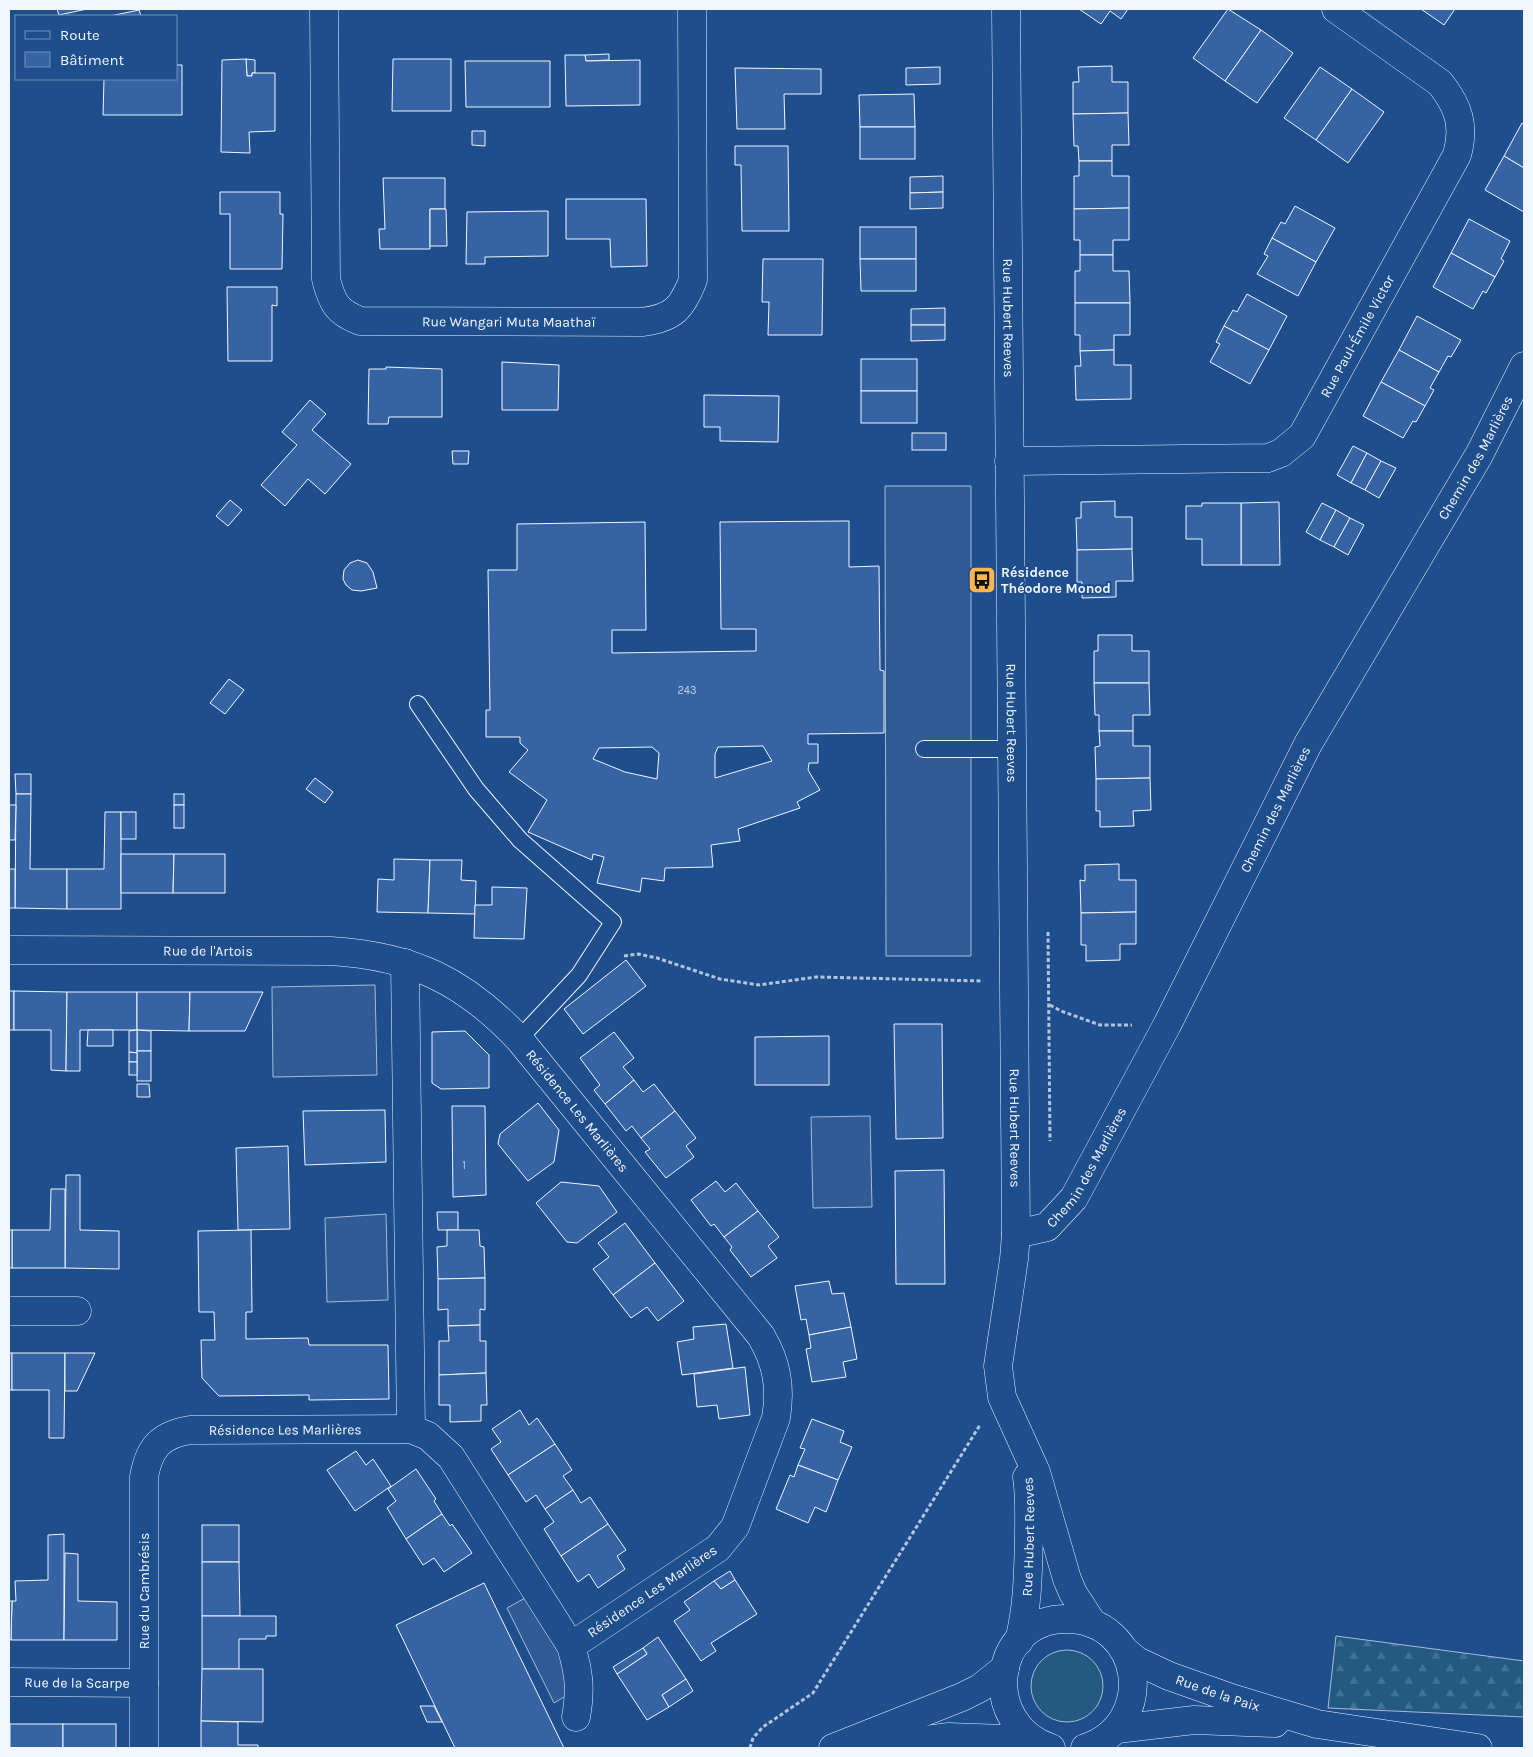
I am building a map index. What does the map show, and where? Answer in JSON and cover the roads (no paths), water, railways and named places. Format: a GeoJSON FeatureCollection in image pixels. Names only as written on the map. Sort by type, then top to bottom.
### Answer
{"type":"FeatureCollection","features":[{"type":"Feature","properties":{"kind":"street","name":"Rue Wangari Muta Maathaï"},"geometry":{"type":"LineString","coordinates":[[324,9],[326,279],[332,299],[344,315],[360,321],[642,322],[661,320],[678,309],[686,298],[693,280],[692,9]]}},
{"type":"Feature","properties":{"kind":"street","name":"Rue Hubert Reeves"},"geometry":{"type":"LineString","coordinates":[[1006,9],[1016,1234],[998,1366],[1002,1398],[1044,1493],[1067,1579],[1073,1593],[1093,1624]]}},
{"type":"Feature","properties":{"kind":"street","name":"Rue Paul-Émile Victor"},"geometry":{"type":"LineString","coordinates":[[1009,461],[1268,458],[1280,453],[1302,436],[1452,164],[1460,144],[1458,113],[1453,99],[1440,84],[1336,9]]}},
{"type":"Feature","properties":{"kind":"street","name":"Chemin des Marlières"},"geometry":{"type":"LineString","coordinates":[[1016,1234],[1047,1227],[1074,1198],[1167,1025],[1308,744],[1479,455],[1524,366]]}},
{"type":"Feature","properties":{"kind":"street","name":"Rue de l'Artois"},"geometry":{"type":"LineString","coordinates":[[9,950],[331,951],[358,952],[405,963]]}},
{"type":"Feature","properties":{"kind":"street","name":"Résidence Les Marlières"},"geometry":{"type":"LineString","coordinates":[[405,963],[429,971],[474,997],[492,1011],[519,1039],[761,1336],[771,1352],[779,1384],[776,1418],[735,1527],[728,1538],[718,1548],[571,1646]]}},
{"type":"Feature","properties":{"kind":"street"},"geometry":{"type":"LineString","coordinates":[[405,963],[410,1429]]}},
{"type":"Feature","properties":{"kind":"street"},"geometry":{"type":"LineString","coordinates":[[9,1311],[77,1311]]}},
{"type":"Feature","properties":{"kind":"street","name":"Résidence Les Marlières"},"geometry":{"type":"LineString","coordinates":[[162,1440],[173,1433],[190,1430],[410,1429],[428,1436],[451,1457],[571,1646],[579,1673],[581,1692],[576,1717]]}},
{"type":"Feature","properties":{"kind":"street","name":"Rue Hubert Reeves"},"geometry":{"type":"LineString","coordinates":[[1016,1432],[1026,1469],[1029,1505],[1027,1605],[1019,1641]]}},
{"type":"Feature","properties":{"kind":"street","name":"Rue du Cambrésis"},"geometry":{"type":"LineString","coordinates":[[144,1748],[144,1477],[147,1460],[162,1440]]}},
{"type":"Feature","properties":{"kind":"street"},"geometry":{"type":"LineString","coordinates":[[1042,1745],[1015,1723],[1005,1702],[1003,1679],[1005,1668],[1019,1641],[1034,1628],[1054,1621],[1074,1619],[1093,1624]]}},
{"type":"Feature","properties":{"kind":"street","name":"Rue de la Paix"},"geometry":{"type":"LineString","coordinates":[[1093,1624],[1111,1635],[1137,1661],[1169,1676],[1231,1698],[1317,1724]]}},
{"type":"Feature","properties":{"kind":"street"},"geometry":{"type":"LineString","coordinates":[[1101,1741],[1128,1711],[1133,1690],[1132,1670],[1124,1650]]}},
{"type":"Feature","properties":{"kind":"street"},"geometry":{"type":"LineString","coordinates":[[833,1748],[962,1697],[980,1688],[1005,1668]]}},
{"type":"Feature","properties":{"kind":"street","name":"Rue de la Scarpe"},"geometry":{"type":"LineString","coordinates":[[9,1682],[144,1683]]}},
{"type":"Feature","properties":{"kind":"street","name":"Rue de la Paix"},"geometry":{"type":"LineString","coordinates":[[1101,1741],[1194,1720],[1317,1724],[1478,1748]]}},
{"type":"Feature","properties":{"kind":"street"},"geometry":{"type":"LineString","coordinates":[[864,1748],[949,1737],[1042,1745]]}},
{"type":"Feature","properties":{"kind":"lane"},"geometry":{"type":"LineString","coordinates":[[418,704],[476,789],[520,840],[613,922],[579,975],[519,1039]]}},
{"type":"Feature","properties":{"kind":"lane"},"geometry":{"type":"LineString","coordinates":[[924,749],[1012,749]]}},
{"type":"Feature","properties":{"kind":"place","name":"Résidence Théodore Monod"},"geometry":{"type":"Point","coordinates":[982,580]}}]}
